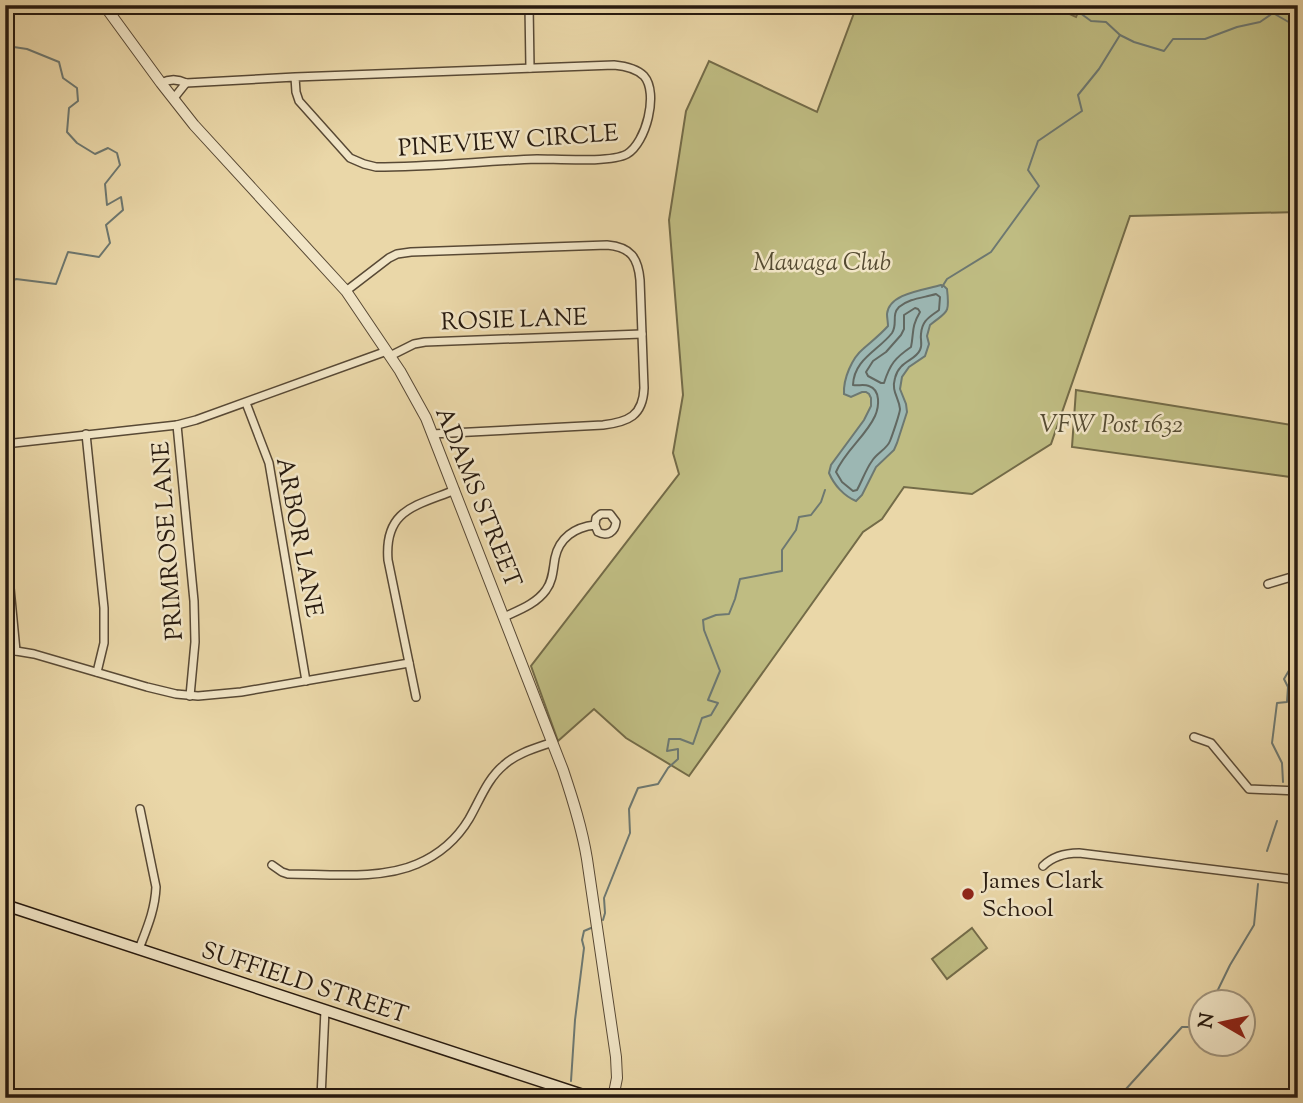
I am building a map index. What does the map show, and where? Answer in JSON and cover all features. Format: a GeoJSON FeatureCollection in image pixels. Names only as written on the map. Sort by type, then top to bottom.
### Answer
{"type":"FeatureCollection","features":[{"type":"Feature","properties":{"kind":"main road","name":"SUFFIELD STREET"},"geometry":{"type":"LineString","coordinates":[[5,905],[592,1098]]}},
{"type":"Feature","properties":{"kind":"street","name":"ADAMS STREET"},"geometry":{"type":"LineString","coordinates":[[104,5],[194,125],[346,291],[413,393],[455,490],[575,804],[583,839],[616,1057],[617,1078],[613,1098]]}},
{"type":"Feature","properties":{"kind":"street"},"geometry":{"type":"LineString","coordinates":[[529,5],[530,68]]}},
{"type":"Feature","properties":{"kind":"street","name":"PINEVIEW CIRCLE"},"geometry":{"type":"LineString","coordinates":[[161,83],[170,80],[186,83],[295,77],[614,65],[627,67],[643,76],[651,102],[638,143],[626,154],[610,158],[371,166],[350,158],[304,108],[296,92],[295,77]]}},
{"type":"Feature","properties":{"kind":"street"},"geometry":{"type":"LineString","coordinates":[[174,98],[186,83]]}},
{"type":"Feature","properties":{"kind":"street"},"geometry":{"type":"LineString","coordinates":[[346,291],[388,258],[403,253],[595,244],[614,245],[628,251],[638,265],[644,394],[641,407],[631,418],[603,425],[432,434]]}},
{"type":"Feature","properties":{"kind":"street","name":"ROSIE LANE"},"geometry":{"type":"LineString","coordinates":[[5,444],[177,425],[425,342],[642,334]]}},
{"type":"Feature","properties":{"kind":"street","name":"ARBOR LANE"},"geometry":{"type":"LineString","coordinates":[[246,403],[269,463],[306,681]]}},
{"type":"Feature","properties":{"kind":"street","name":"PRIMROSE LANE"},"geometry":{"type":"LineString","coordinates":[[177,425],[195,611],[190,695]]}},
{"type":"Feature","properties":{"kind":"street"},"geometry":{"type":"LineString","coordinates":[[86,434],[105,619],[104,643],[97,672]]}},
{"type":"Feature","properties":{"kind":"street"},"geometry":{"type":"LineString","coordinates":[[416,698],[388,560],[389,533],[396,520],[406,511],[455,490]]}},
{"type":"Feature","properties":{"kind":"street"},"geometry":{"type":"LineString","coordinates":[[504,617],[535,601],[546,591],[552,577],[556,554],[564,538],[582,527],[595,525]]}},
{"type":"Feature","properties":{"kind":"street"},"geometry":{"type":"LineString","coordinates":[[5,536],[16,651]]}},
{"type":"Feature","properties":{"kind":"street"},"geometry":{"type":"LineString","coordinates":[[1268,584],[1298,575]]}},
{"type":"Feature","properties":{"kind":"street"},"geometry":{"type":"LineString","coordinates":[[5,651],[34,654],[148,687],[190,695],[224,694],[408,663]]}},
{"type":"Feature","properties":{"kind":"street"},"geometry":{"type":"LineString","coordinates":[[1194,737],[1211,743],[1249,789],[1298,791]]}},
{"type":"Feature","properties":{"kind":"street"},"geometry":{"type":"LineString","coordinates":[[272,865],[288,874],[377,874],[416,865],[439,851],[460,831],[501,767],[517,756],[553,742]]}},
{"type":"Feature","properties":{"kind":"street"},"geometry":{"type":"LineString","coordinates":[[139,949],[156,900],[156,887],[140,809]]}},
{"type":"Feature","properties":{"kind":"street"},"geometry":{"type":"LineString","coordinates":[[1043,866],[1060,855],[1079,853],[1298,880]]}},
{"type":"Feature","properties":{"kind":"street"},"geometry":{"type":"LineString","coordinates":[[321,1098],[325,1010]]}},
{"type":"Feature","properties":{"kind":"green space","name":"Mawaga Club"},"geometry":{"type":"Polygon","coordinates":[[[857,5],[1050,5],[1076,17],[1081,5],[1298,5],[1298,212],[1130,216],[1051,444],[972,494],[904,487],[882,519],[863,532],[689,776],[626,738],[594,709],[558,741],[531,666],[679,474],[673,453],[683,395],[669,220],[686,111],[709,61],[817,112],[857,5]]]}},
{"type":"Feature","properties":{"kind":"green space","name":"VFW Post 1632"},"geometry":{"type":"Polygon","coordinates":[[[1076,390],[1298,426],[1298,478],[1072,447],[1076,390]]]}},
{"type":"Feature","properties":{"kind":"green space"},"geometry":{"type":"Polygon","coordinates":[[[972,928],[987,948],[947,979],[932,959],[972,928]]]}},
{"type":"Feature","properties":{"kind":"water"},"geometry":{"type":"Polygon","coordinates":[[[941,285],[947,289],[946,312],[930,325],[925,356],[909,367],[902,377],[900,389],[907,412],[897,443],[894,450],[876,467],[862,495],[856,501],[840,490],[829,473],[831,465],[871,406],[871,398],[866,392],[851,397],[844,394],[849,369],[859,353],[888,326],[887,314],[894,301],[941,285]]]}},
{"type":"Feature","properties":{"kind":"waterway"},"geometry":{"type":"LineString","coordinates":[[1060,5],[1063,10],[1076,10],[1091,21],[1106,22],[1120,35],[1134,42],[1164,51],[1173,39],[1205,39],[1260,22],[1273,13],[1292,24],[1298,21]]}},
{"type":"Feature","properties":{"kind":"waterway"},"geometry":{"type":"LineString","coordinates":[[1295,5],[1298,9]]}},
{"type":"Feature","properties":{"kind":"waterway"},"geometry":{"type":"LineString","coordinates":[[942,287],[947,279],[991,252],[1039,186],[1028,170],[1038,141],[1082,111],[1078,95],[1099,69],[1120,35]]}},
{"type":"Feature","properties":{"kind":"waterway"},"geometry":{"type":"LineString","coordinates":[[5,43],[7,46],[27,49],[59,62],[63,78],[77,88],[78,101],[69,108],[67,132],[77,143],[95,154],[108,148],[117,153],[120,165],[105,184],[107,205],[121,197],[123,210],[106,225],[110,243],[99,257],[68,252],[56,284],[16,279],[5,286]]}},
{"type":"Feature","properties":{"kind":"waterway"},"geometry":{"type":"LineString","coordinates":[[603,920],[604,898],[630,833],[629,809],[638,788],[658,784],[668,768],[678,759],[678,749],[667,751],[669,739],[680,739],[693,744],[702,718],[711,715],[718,703],[708,700],[720,671],[704,630],[703,620],[729,614],[740,579],[782,571],[782,550],[796,530],[799,517],[811,515],[821,502],[825,490]]}},
{"type":"Feature","properties":{"kind":"waterway"},"geometry":{"type":"LineString","coordinates":[[1283,782],[1282,763],[1272,743],[1277,703],[1287,702],[1288,687],[1284,679],[1298,655]]}},
{"type":"Feature","properties":{"kind":"waterway"},"geometry":{"type":"LineString","coordinates":[[1267,851],[1277,821]]}},
{"type":"Feature","properties":{"kind":"waterway"},"geometry":{"type":"LineString","coordinates":[[1219,988],[1254,925],[1258,884]]}},
{"type":"Feature","properties":{"kind":"waterway"},"geometry":{"type":"LineString","coordinates":[[571,1081],[584,948],[582,940],[584,931],[591,928]]}},
{"type":"Feature","properties":{"kind":"waterway"},"geometry":{"type":"LineString","coordinates":[[1113,1098],[1126,1089],[1182,1027],[1188,1027]]}},
{"type":"Feature","properties":{"kind":"place","name":"James Clark School"},"geometry":{"type":"Point","coordinates":[968,894]}}]}
